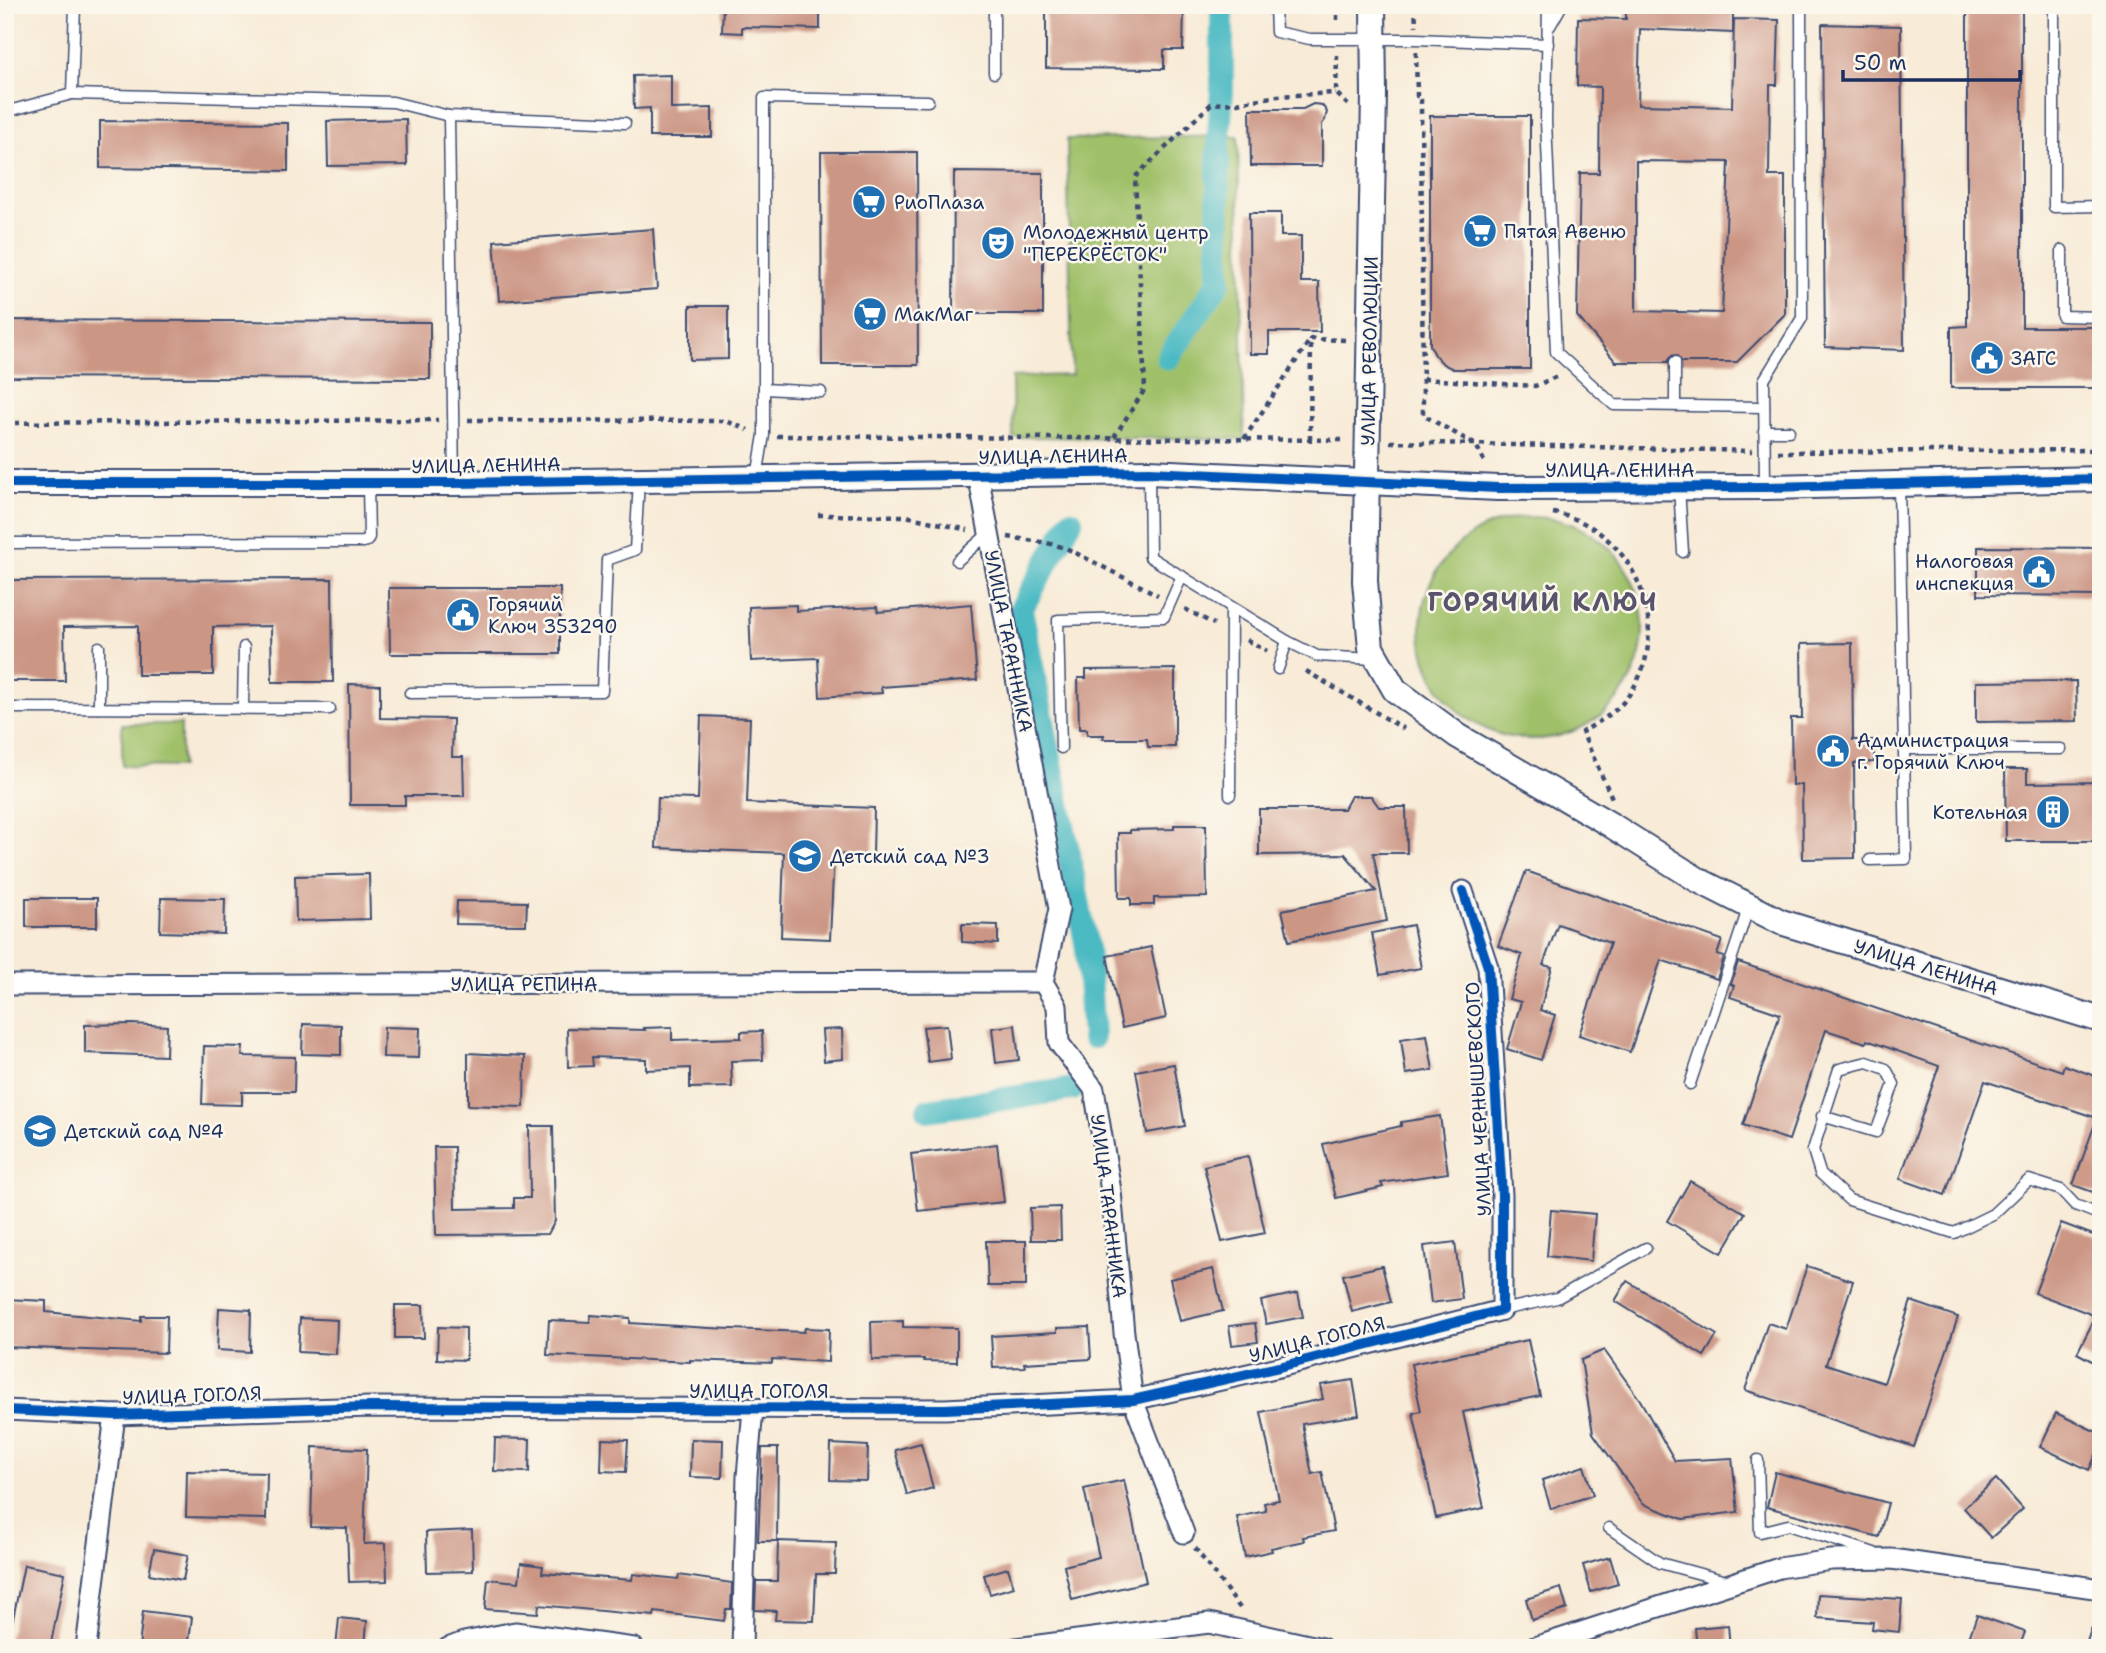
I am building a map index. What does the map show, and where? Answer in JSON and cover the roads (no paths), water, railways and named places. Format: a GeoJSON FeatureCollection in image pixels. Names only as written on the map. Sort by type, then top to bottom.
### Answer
{"type":"FeatureCollection","features":[{"type":"Feature","properties":{"kind":"street","name":"УЛИЦА РЕВОЛЮЦИИ"},"geometry":{"type":"LineString","coordinates":[[1373,5],[1374,95],[1365,581],[1371,648],[1395,690]]}},
{"type":"Feature","properties":{"kind":"street","name":"УЛИЦА ЛЕНИНА"},"geometry":{"type":"LineString","coordinates":[[5,483],[454,483],[1149,472],[1498,488],[1765,487],[2101,479]]}},
{"type":"Feature","properties":{"kind":"street","name":"УЛИЦА ТАРАННИКА"},"geometry":{"type":"LineString","coordinates":[[978,474],[1059,909],[1043,982],[1057,1006],[1059,1043],[1094,1089],[1111,1191],[1133,1400],[1184,1533]]}},
{"type":"Feature","properties":{"kind":"street","name":"УЛИЦА ЛЕНИНА"},"geometry":{"type":"LineString","coordinates":[[1395,690],[1458,736],[1611,825],[1698,880],[1781,922],[2101,1020]]}},
{"type":"Feature","properties":{"kind":"street","name":"УЛИЦА ЧЕРНЫШЕВСКОГО"},"geometry":{"type":"LineString","coordinates":[[1463,891],[1488,967],[1502,1195],[1502,1310]]}},
{"type":"Feature","properties":{"kind":"street","name":"УЛИЦА РЕПИНА"},"geometry":{"type":"LineString","coordinates":[[5,985],[1043,982]]}},
{"type":"Feature","properties":{"kind":"street","name":"УЛИЦА ГОГОЛЯ"},"geometry":{"type":"LineString","coordinates":[[5,1410],[115,1415],[370,1407],[945,1409],[1133,1400],[1279,1367],[1502,1310]]}},
{"type":"Feature","properties":{"kind":"street"},"geometry":{"type":"LineString","coordinates":[[742,1648],[747,1476],[753,1409]]}},
{"type":"Feature","properties":{"kind":"street"},"geometry":{"type":"LineString","coordinates":[[86,1648],[115,1415]]}},
{"type":"Feature","properties":{"kind":"street"},"geometry":{"type":"LineString","coordinates":[[1532,1648],[1779,1568],[1818,1562],[1892,1559],[2101,1589]]}},
{"type":"Feature","properties":{"kind":"street"},"geometry":{"type":"LineString","coordinates":[[1016,1648],[1209,1623],[1322,1648]]}},
{"type":"Feature","properties":{"kind":"street"},"geometry":{"type":"LineString","coordinates":[[448,1648],[464,1642],[515,1632],[634,1648]]}},
{"type":"Feature","properties":{"kind":"street"},"geometry":{"type":"LineString","coordinates":[[2096,1648],[2101,1633]]}},
{"type":"Feature","properties":{"kind":"lane"},"geometry":{"type":"LineString","coordinates":[[72,94],[75,5]]}},
{"type":"Feature","properties":{"kind":"lane"},"geometry":{"type":"LineString","coordinates":[[994,5],[994,73]]}},
{"type":"Feature","properties":{"kind":"lane"},"geometry":{"type":"LineString","coordinates":[[1275,5],[1276,32],[1310,39],[1548,44]]}},
{"type":"Feature","properties":{"kind":"lane"},"geometry":{"type":"LineString","coordinates":[[1548,5],[1546,121],[1556,352],[1614,405],[1764,407]]}},
{"type":"Feature","properties":{"kind":"lane"},"geometry":{"type":"LineString","coordinates":[[1548,30],[1562,5]]}},
{"type":"Feature","properties":{"kind":"lane"},"geometry":{"type":"LineString","coordinates":[[1765,487],[1764,380],[1802,318],[1801,5]]}},
{"type":"Feature","properties":{"kind":"lane"},"geometry":{"type":"LineString","coordinates":[[2054,5],[2054,207],[2101,206]]}},
{"type":"Feature","properties":{"kind":"lane"},"geometry":{"type":"LineString","coordinates":[[5,112],[72,94],[393,102],[449,116],[625,123]]}},
{"type":"Feature","properties":{"kind":"lane"},"geometry":{"type":"LineString","coordinates":[[757,478],[764,435],[764,98],[928,101]]}},
{"type":"Feature","properties":{"kind":"lane"},"geometry":{"type":"LineString","coordinates":[[449,116],[454,483]]}},
{"type":"Feature","properties":{"kind":"lane"},"geometry":{"type":"LineString","coordinates":[[2062,250],[2062,316],[2101,317]]}},
{"type":"Feature","properties":{"kind":"lane"},"geometry":{"type":"LineString","coordinates":[[1675,362],[1675,404]]}},
{"type":"Feature","properties":{"kind":"lane"},"geometry":{"type":"LineString","coordinates":[[764,388],[821,392]]}},
{"type":"Feature","properties":{"kind":"lane"},"geometry":{"type":"LineString","coordinates":[[1764,430],[1789,431]]}},
{"type":"Feature","properties":{"kind":"lane"},"geometry":{"type":"LineString","coordinates":[[1149,472],[1150,557],[1287,641],[1317,656],[1377,659]]}},
{"type":"Feature","properties":{"kind":"lane"},"geometry":{"type":"LineString","coordinates":[[410,693],[602,691],[607,560],[635,550],[639,481]]}},
{"type":"Feature","properties":{"kind":"lane"},"geometry":{"type":"LineString","coordinates":[[5,543],[363,542],[369,537],[368,483]]}},
{"type":"Feature","properties":{"kind":"lane"},"geometry":{"type":"LineString","coordinates":[[1870,860],[1906,859],[1899,484]]}},
{"type":"Feature","properties":{"kind":"lane"},"geometry":{"type":"LineString","coordinates":[[1679,487],[1683,552]]}},
{"type":"Feature","properties":{"kind":"lane"},"geometry":{"type":"LineString","coordinates":[[957,561],[989,534]]}},
{"type":"Feature","properties":{"kind":"lane"},"geometry":{"type":"LineString","coordinates":[[1061,748],[1058,620],[1164,617],[1182,576]]}},
{"type":"Feature","properties":{"kind":"lane"},"geometry":{"type":"LineString","coordinates":[[1230,795],[1231,607]]}},
{"type":"Feature","properties":{"kind":"lane"},"geometry":{"type":"LineString","coordinates":[[1278,669],[1287,641]]}},
{"type":"Feature","properties":{"kind":"lane"},"geometry":{"type":"LineString","coordinates":[[99,647],[99,708]]}},
{"type":"Feature","properties":{"kind":"lane"},"geometry":{"type":"LineString","coordinates":[[243,709],[244,648]]}},
{"type":"Feature","properties":{"kind":"lane"},"geometry":{"type":"LineString","coordinates":[[5,708],[330,709]]}},
{"type":"Feature","properties":{"kind":"lane"},"geometry":{"type":"LineString","coordinates":[[1904,749],[2061,749]]}},
{"type":"Feature","properties":{"kind":"lane"},"geometry":{"type":"LineString","coordinates":[[1690,1084],[1749,906]]}},
{"type":"Feature","properties":{"kind":"lane"},"geometry":{"type":"LineString","coordinates":[[1822,1116],[1876,1132],[1894,1084],[1886,1069],[1867,1062],[1839,1069],[1822,1116],[1812,1150],[1820,1172],[1849,1200],[1954,1233],[1993,1214],[2029,1180],[2061,1190],[2075,1205],[2101,1216]]}},
{"type":"Feature","properties":{"kind":"lane"},"geometry":{"type":"LineString","coordinates":[[1502,1310],[1558,1298],[1646,1248]]}},
{"type":"Feature","properties":{"kind":"lane"},"geometry":{"type":"LineString","coordinates":[[1758,1460],[1760,1532],[1788,1525],[1892,1559]]}},
{"type":"Feature","properties":{"kind":"lane"},"geometry":{"type":"LineString","coordinates":[[1609,1528],[1660,1563],[1733,1583]]}},
{"type":"Feature","properties":{"kind":"waterway"},"geometry":{"type":"LineString","coordinates":[[1168,358],[1219,282],[1218,153],[1222,88],[1222,5]]}},
{"type":"Feature","properties":{"kind":"waterway"},"geometry":{"type":"LineString","coordinates":[[1071,521],[1021,609],[1087,948],[1093,1037]]}},
{"type":"Feature","properties":{"kind":"waterway"},"geometry":{"type":"LineString","coordinates":[[928,1110],[1072,1089]]}},
{"type":"Feature","properties":{"kind":"place","name":"РиоПлаза"},"geometry":{"type":"Point","coordinates":[869,202]}},
{"type":"Feature","properties":{"kind":"place","name":"Пятая Авеню"},"geometry":{"type":"Point","coordinates":[1480,231]}},
{"type":"Feature","properties":{"kind":"place","name":"Молодежный центр \"ПЕРЕКРЁСТОК\""},"geometry":{"type":"Point","coordinates":[998,243]}},
{"type":"Feature","properties":{"kind":"place","name":"МакМаг"},"geometry":{"type":"Point","coordinates":[870,314]}},
{"type":"Feature","properties":{"kind":"place","name":"ЗАГС"},"geometry":{"type":"Point","coordinates":[1987,358]}},
{"type":"Feature","properties":{"kind":"place","name":"Налоговая инспекция"},"geometry":{"type":"Point","coordinates":[2039,572]}},
{"type":"Feature","properties":{"kind":"place","name":"Горячий Ключ 353290"},"geometry":{"type":"Point","coordinates":[463,615]}},
{"type":"Feature","properties":{"kind":"place","name":"Администрация г. Горячий Ключ"},"geometry":{"type":"Point","coordinates":[1833,751]}},
{"type":"Feature","properties":{"kind":"place","name":"Котельная"},"geometry":{"type":"Point","coordinates":[2053,812]}},
{"type":"Feature","properties":{"kind":"place","name":"Детский сад №3"},"geometry":{"type":"Point","coordinates":[805,856]}},
{"type":"Feature","properties":{"kind":"place","name":"Детский сад №4"},"geometry":{"type":"Point","coordinates":[40,1131]}},
{"type":"Feature","properties":{"kind":"district","name":"ГОРЯЧИЙ КЛЮЧ"},"geometry":{"type":"Point","coordinates":[1543,602]}}]}
